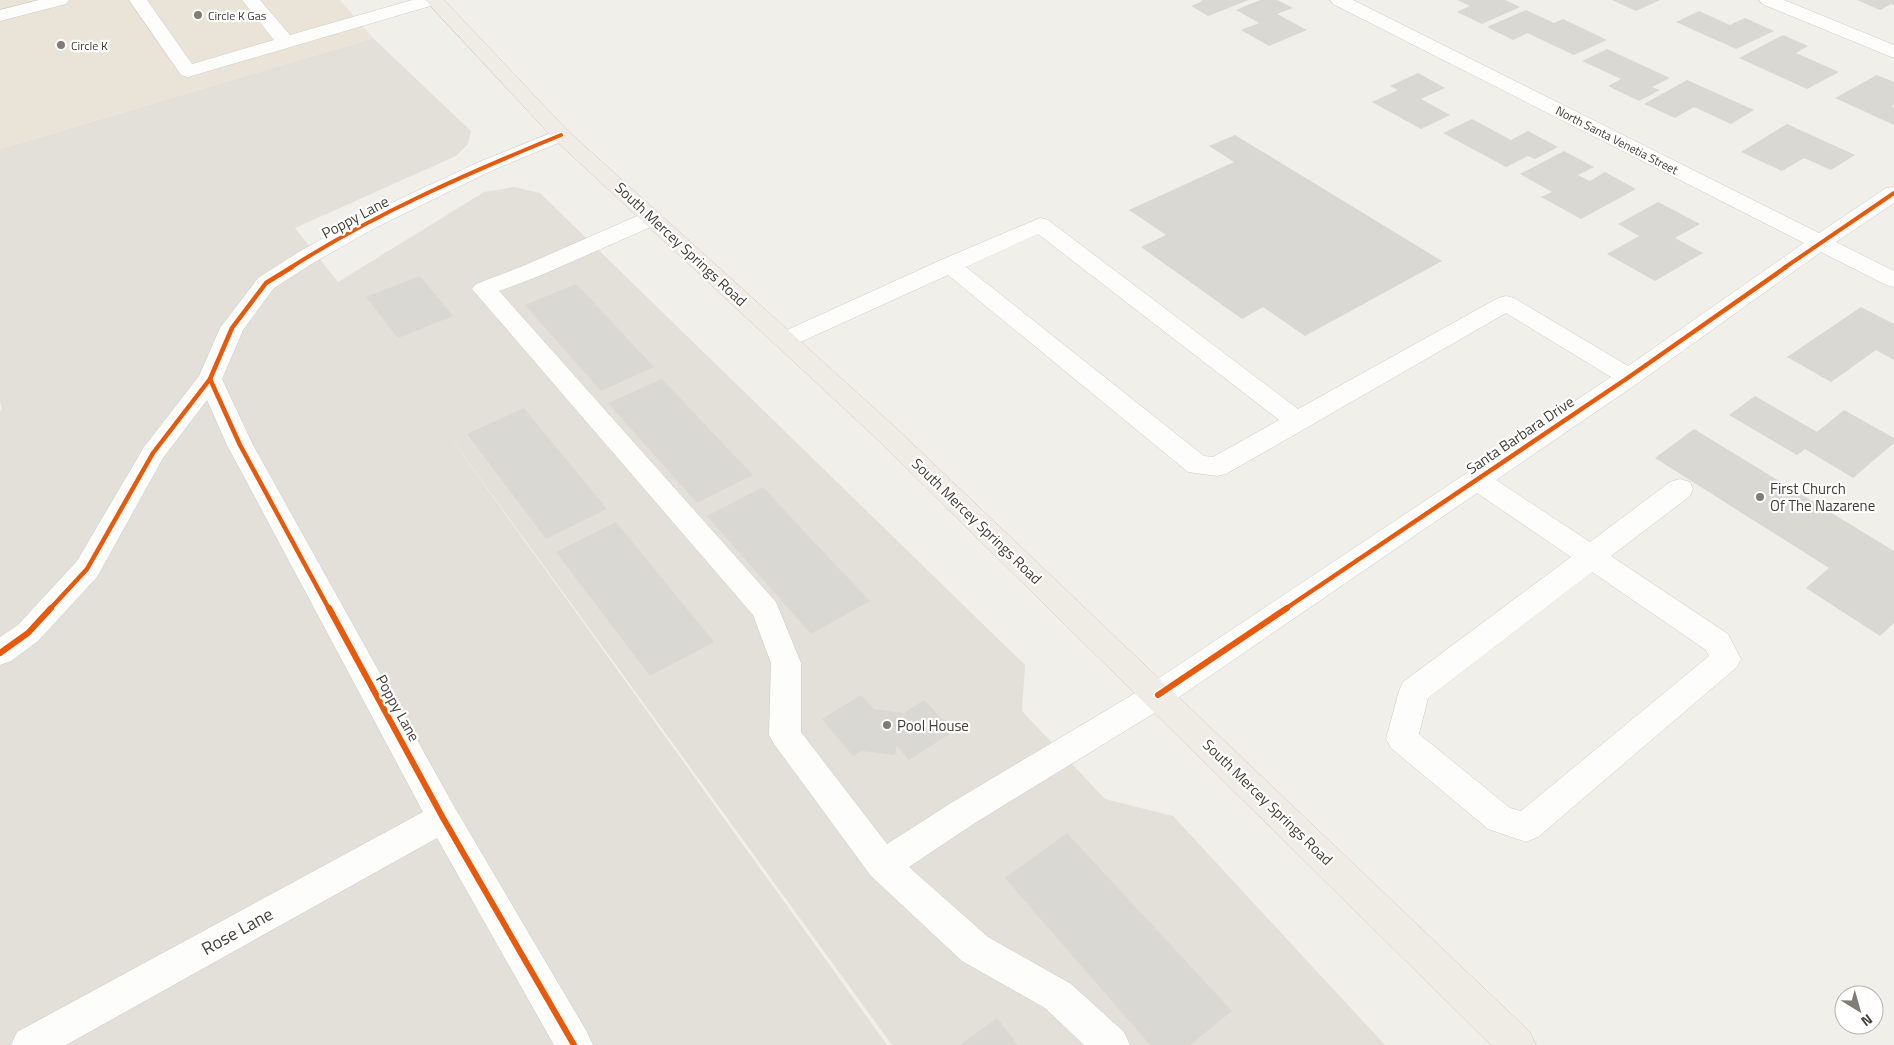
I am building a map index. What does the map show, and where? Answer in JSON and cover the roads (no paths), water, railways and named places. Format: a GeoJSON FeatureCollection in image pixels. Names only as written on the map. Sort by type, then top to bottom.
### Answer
{"type":"FeatureCollection","features":[{"type":"Feature","properties":{"kind":"main road","name":"South Mercey Springs Road"},"geometry":{"type":"LineString","coordinates":[[433,0],[562,135],[886,433],[1517,1045]]}},
{"type":"Feature","properties":{"kind":"street"},"geometry":{"type":"LineString","coordinates":[[0,16],[60,0]]}},
{"type":"Feature","properties":{"kind":"street"},"geometry":{"type":"LineString","coordinates":[[138,0],[188,71],[433,0]]}},
{"type":"Feature","properties":{"kind":"street"},"geometry":{"type":"LineString","coordinates":[[251,0],[286,42]]}},
{"type":"Feature","properties":{"kind":"street","name":"North Santa Venetia Street"},"geometry":{"type":"LineString","coordinates":[[1339,0],[1894,280]]}},
{"type":"Feature","properties":{"kind":"street"},"geometry":{"type":"LineString","coordinates":[[1768,0],[1894,52]]}},
{"type":"Feature","properties":{"kind":"street","name":"Poppy Lane"},"geometry":{"type":"LineString","coordinates":[[0,653],[28,634],[87,569],[153,453],[210,379],[232,328],[266,283],[305,258],[367,223],[486,166],[562,135]]}},
{"type":"Feature","properties":{"kind":"street","name":"Santa Barbara Drive"},"geometry":{"type":"LineString","coordinates":[[883,865],[971,808],[1158,695],[1629,377],[1894,193]]}},
{"type":"Feature","properties":{"kind":"street"},"geometry":{"type":"LineString","coordinates":[[652,218],[531,271],[484,289],[766,610],[786,663],[785,735],[883,865],[975,949],[1058,996],[1111,1045]]}},
{"type":"Feature","properties":{"kind":"street"},"geometry":{"type":"LineString","coordinates":[[785,340],[1040,225],[1297,421]]}},
{"type":"Feature","properties":{"kind":"street"},"geometry":{"type":"LineString","coordinates":[[949,265],[1197,465],[1217,467],[1506,302],[1629,377]]}},
{"type":"Feature","properties":{"kind":"street","name":"Poppy Lane"},"geometry":{"type":"LineString","coordinates":[[210,379],[240,445],[443,818],[574,1045]]}},
{"type":"Feature","properties":{"kind":"street"},"geometry":{"type":"LineString","coordinates":[[1477,480],[1590,557],[1716,642],[1726,659],[1526,827],[1500,819],[1402,739],[1414,691],[1590,557],[1680,490]]}},
{"type":"Feature","properties":{"kind":"street","name":"Rose Lane"},"geometry":{"type":"LineString","coordinates":[[30,1045],[443,818]]}},
{"type":"Feature","properties":{"kind":"place","name":"Circle K Gas"},"geometry":{"type":"Point","coordinates":[198,15]}},
{"type":"Feature","properties":{"kind":"place","name":"Circle K"},"geometry":{"type":"Point","coordinates":[61,45]}},
{"type":"Feature","properties":{"kind":"place","name":"First Church Of The Nazarene"},"geometry":{"type":"Point","coordinates":[1760,497]}},
{"type":"Feature","properties":{"kind":"place","name":"Pool House"},"geometry":{"type":"Point","coordinates":[887,725]}}]}
